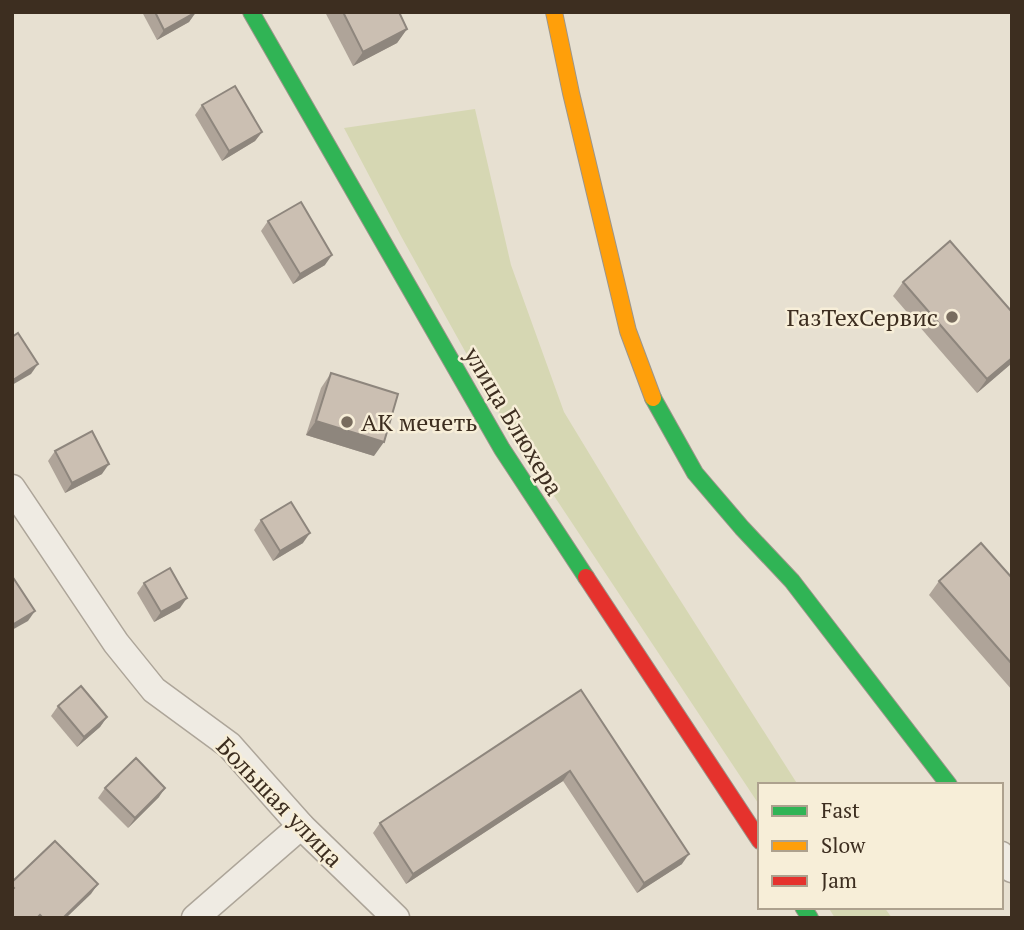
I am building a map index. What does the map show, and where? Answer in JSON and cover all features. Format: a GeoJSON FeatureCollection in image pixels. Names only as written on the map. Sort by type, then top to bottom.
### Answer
{"type":"FeatureCollection","features":[{"type":"Feature","properties":{"kind":"main road","name":"улица Блюхера"},"geometry":{"type":"LineString","coordinates":[[251,12],[502,449],[758,838]]}},
{"type":"Feature","properties":{"kind":"main road"},"geometry":{"type":"LineString","coordinates":[[554,12],[628,331],[655,405],[695,473],[792,581],[947,783]]}},
{"type":"Feature","properties":{"kind":"street","name":"Большая улица"},"geometry":{"type":"LineString","coordinates":[[12,488],[116,643],[154,690],[229,745],[301,826],[396,918]]}},
{"type":"Feature","properties":{"kind":"street"},"geometry":{"type":"LineString","coordinates":[[195,918],[301,826]]}},
{"type":"Feature","properties":{"kind":"green space"},"geometry":{"type":"Polygon","coordinates":[[[475,109],[511,265],[564,412],[638,534],[797,783],[758,783],[758,803],[501,416],[344,128],[475,109]]]}},
{"type":"Feature","properties":{"kind":"green space"},"geometry":{"type":"Polygon","coordinates":[[[829,909],[885,909],[892,918],[835,918],[829,909]]]}},
{"type":"Feature","properties":{"kind":"building"},"geometry":{"type":"Polygon","coordinates":[[[155,12],[196,12],[164,30],[155,12]]]}},
{"type":"Feature","properties":{"kind":"building"},"geometry":{"type":"Polygon","coordinates":[[[343,12],[399,12],[407,29],[363,52],[343,12]]]}},
{"type":"Feature","properties":{"kind":"building"},"geometry":{"type":"Polygon","coordinates":[[[235,86],[262,132],[229,151],[202,105],[235,86]]]}},
{"type":"Feature","properties":{"kind":"building"},"geometry":{"type":"Polygon","coordinates":[[[301,202],[332,255],[300,274],[268,221],[301,202]]]}},
{"type":"Feature","properties":{"kind":"building","name":"ГазТехСервис"},"geometry":{"type":"Polygon","coordinates":[[[950,241],[1012,312],[1012,358],[987,379],[903,282],[950,241]]]}},
{"type":"Feature","properties":{"kind":"building"},"geometry":{"type":"Polygon","coordinates":[[[18,333],[38,364],[13,380],[12,337],[18,333]]]}},
{"type":"Feature","properties":{"kind":"building","name":"АК мечеть"},"geometry":{"type":"Polygon","coordinates":[[[331,373],[398,394],[384,442],[316,421],[331,373]]]}},
{"type":"Feature","properties":{"kind":"building"},"geometry":{"type":"Polygon","coordinates":[[[92,431],[109,464],[72,483],[55,451],[92,431]]]}},
{"type":"Feature","properties":{"kind":"building"},"geometry":{"type":"Polygon","coordinates":[[[291,502],[310,533],[280,551],[261,520],[291,502]]]}},
{"type":"Feature","properties":{"kind":"building"},"geometry":{"type":"Polygon","coordinates":[[[981,543],[1012,578],[1012,664],[939,581],[981,543]]]}},
{"type":"Feature","properties":{"kind":"building"},"geometry":{"type":"Polygon","coordinates":[[[170,568],[187,598],[161,612],[144,583],[170,568]]]}},
{"type":"Feature","properties":{"kind":"building"},"geometry":{"type":"Polygon","coordinates":[[[12,576],[35,611],[12,625],[12,576]]]}},
{"type":"Feature","properties":{"kind":"building"},"geometry":{"type":"Polygon","coordinates":[[[81,686],[107,717],[84,737],[58,706],[81,686]]]}},
{"type":"Feature","properties":{"kind":"building"},"geometry":{"type":"Polygon","coordinates":[[[581,690],[689,854],[644,883],[570,771],[413,874],[380,823],[581,690]]]}},
{"type":"Feature","properties":{"kind":"building"},"geometry":{"type":"Polygon","coordinates":[[[136,758],[165,788],[135,818],[105,788],[136,758]]]}},
{"type":"Feature","properties":{"kind":"building"},"geometry":{"type":"Polygon","coordinates":[[[55,841],[98,884],[63,918],[43,918],[40,915],[37,918],[12,918],[12,882],[55,841]]]}},
{"type":"Feature","properties":{"kind":"traffic: fast"},"geometry":{"type":"LineString","coordinates":[[251,12],[502,449],[586,577]]}},
{"type":"Feature","properties":{"kind":"traffic: fast"},"geometry":{"type":"LineString","coordinates":[[653,398],[695,473],[792,581],[947,783]]}},
{"type":"Feature","properties":{"kind":"traffic: fast"},"geometry":{"type":"LineString","coordinates":[[804,909],[810,918]]}},
{"type":"Feature","properties":{"kind":"traffic: slow"},"geometry":{"type":"LineString","coordinates":[[554,12],[628,331],[653,398]]}},
{"type":"Feature","properties":{"kind":"traffic: jam"},"geometry":{"type":"LineString","coordinates":[[586,577],[758,838]]}},
{"type":"Feature","properties":{"kind":"place","name":"ГазТехСервис"},"geometry":{"type":"Point","coordinates":[952,317]}},
{"type":"Feature","properties":{"kind":"place","name":"АК мечеть"},"geometry":{"type":"Point","coordinates":[347,422]}}]}
